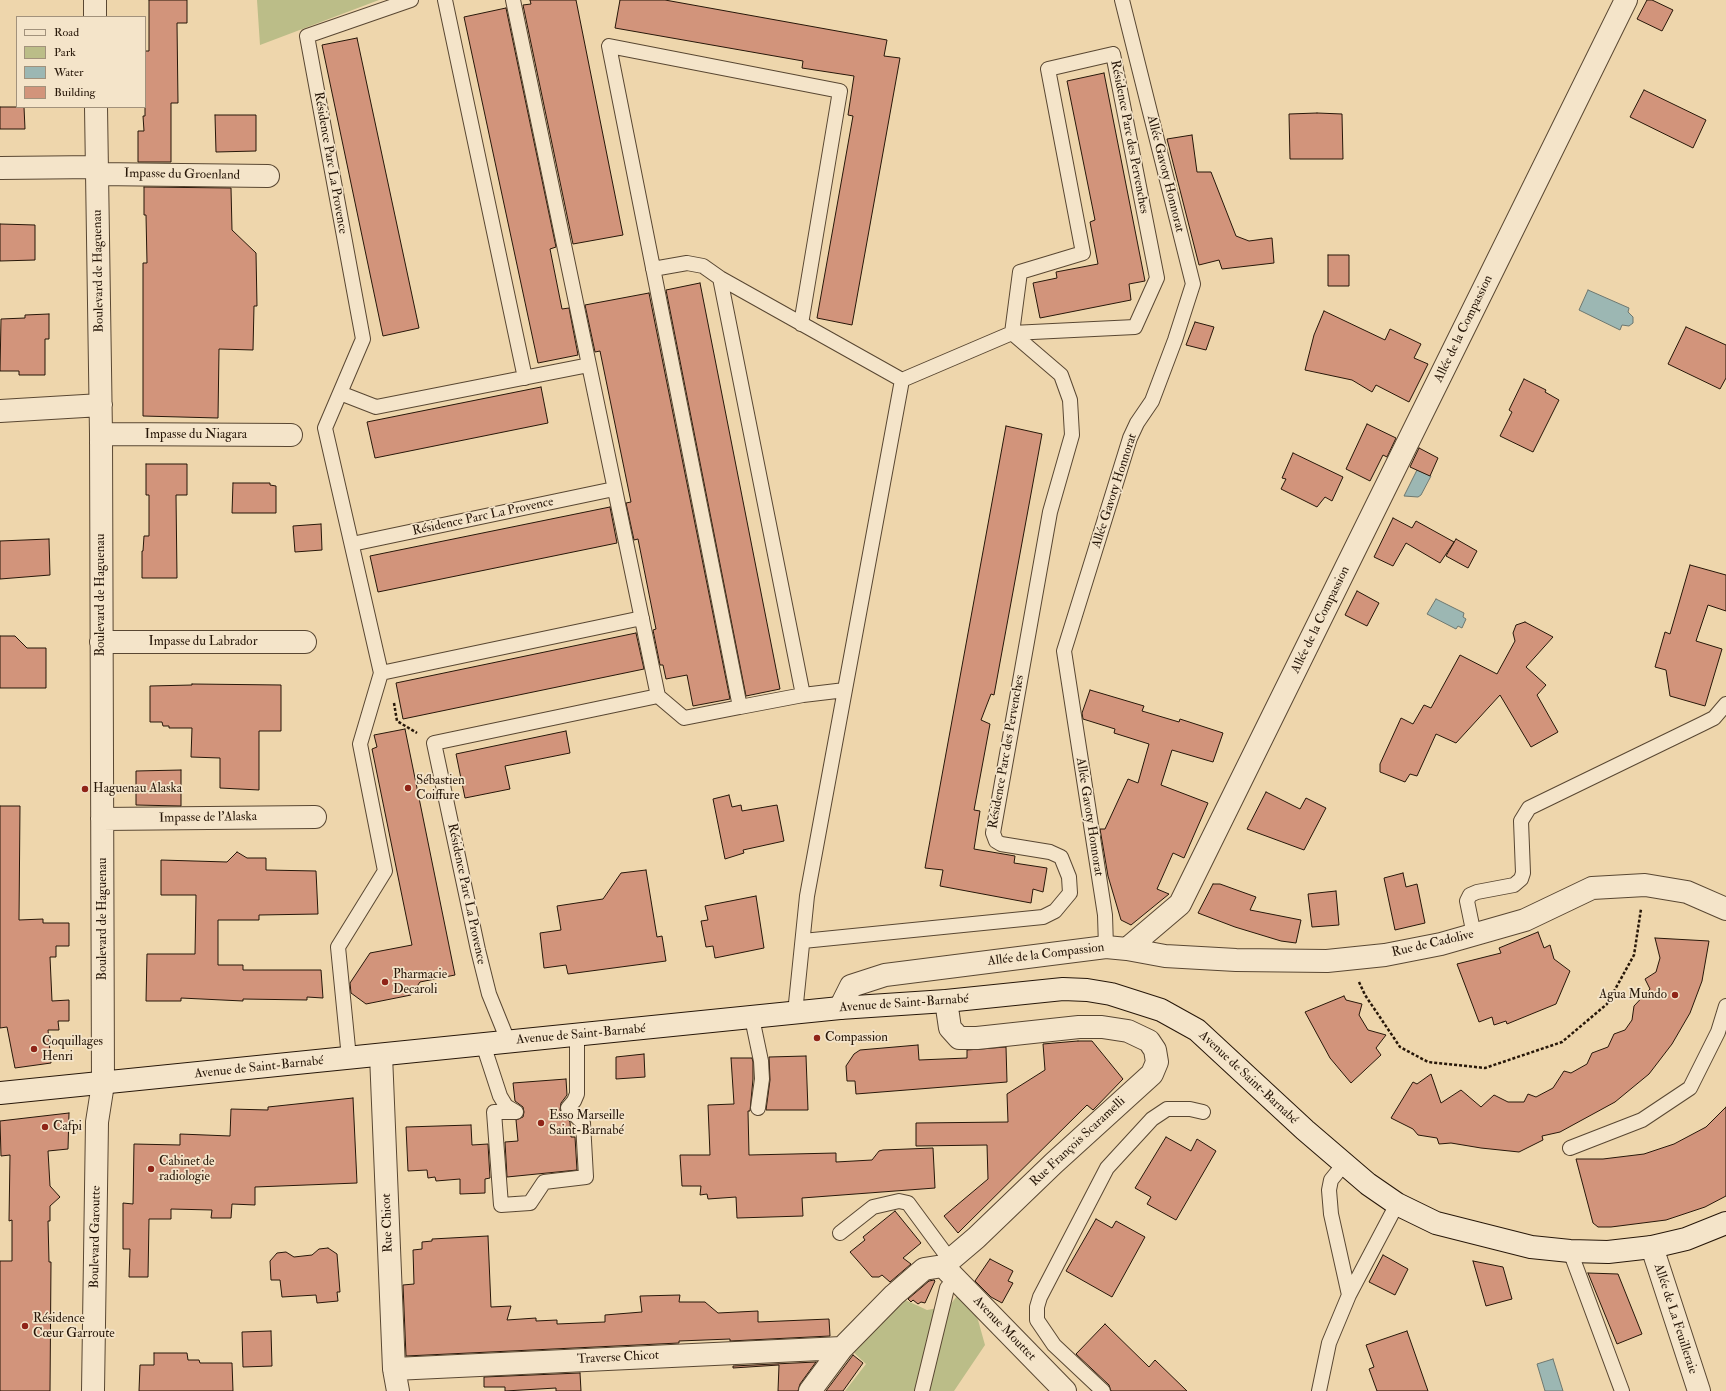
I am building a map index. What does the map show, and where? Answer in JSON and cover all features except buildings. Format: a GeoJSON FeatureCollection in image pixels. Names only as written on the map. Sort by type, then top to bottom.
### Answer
{"type":"FeatureCollection","features":[{"type":"Feature","properties":{"kind":"street"},"geometry":{"type":"LineString","coordinates":[[95,0],[95,16]]}},
{"type":"Feature","properties":{"kind":"street","name":"Allée de la Compassion"},"geometry":{"type":"LineString","coordinates":[[840,1008],[851,986],[885,974],[1116,948],[1180,904],[1626,0]]}},
{"type":"Feature","properties":{"kind":"street","name":"Boulevard de Haguenau"},"geometry":{"type":"LineString","coordinates":[[96,108],[101,405],[100,642],[103,1084]]}},
{"type":"Feature","properties":{"kind":"street","name":"Impasse du Groenland"},"geometry":{"type":"LineString","coordinates":[[0,168],[268,176]]}},
{"type":"Feature","properties":{"kind":"street"},"geometry":{"type":"LineString","coordinates":[[0,411],[101,405]]}},
{"type":"Feature","properties":{"kind":"street","name":"Impasse du Niagara"},"geometry":{"type":"LineString","coordinates":[[101,434],[291,435]]}},
{"type":"Feature","properties":{"kind":"street","name":"Impasse du Labrador"},"geometry":{"type":"LineString","coordinates":[[100,642],[304,642]]}},
{"type":"Feature","properties":{"kind":"street","name":"Impasse de l'Alaska"},"geometry":{"type":"LineString","coordinates":[[102,819],[315,816]]}},
{"type":"Feature","properties":{"kind":"street","name":"Rue de Cadolive"},"geometry":{"type":"LineString","coordinates":[[1116,948],[1165,956],[1236,960],[1327,961],[1385,955],[1441,944],[1474,935],[1525,920],[1592,888],[1645,884],[1687,892],[1725,905]]}},
{"type":"Feature","properties":{"kind":"street","name":"Avenue de Saint-Barnabé"},"geometry":{"type":"LineString","coordinates":[[0,1094],[840,1008],[946,1001],[1063,989],[1087,990],[1111,994],[1161,1010],[1197,1030],[1305,1130],[1368,1184],[1397,1204],[1436,1222],[1531,1247],[1570,1251],[1608,1252],[1652,1247],[1686,1239],[1726,1223]]}},
{"type":"Feature","properties":{"kind":"street","name":"Rue François Scaramelli"},"geometry":{"type":"LineString","coordinates":[[946,1001],[950,1028],[959,1038],[977,1038],[1079,1027],[1102,1027],[1128,1031],[1149,1041],[1155,1050],[1157,1062],[1152,1074],[1054,1163],[976,1238],[949,1268]]}},
{"type":"Feature","properties":{"kind":"street","name":"Rue Chicot"},"geometry":{"type":"LineString","coordinates":[[381,1055],[394,1369],[398,1391]]}},
{"type":"Feature","properties":{"kind":"street","name":"Boulevard Garoutte"},"geometry":{"type":"LineString","coordinates":[[93,1391],[97,1122],[103,1084]]}},
{"type":"Feature","properties":{"kind":"street","name":"Allée de La Feuilleraie"},"geometry":{"type":"LineString","coordinates":[[1652,1247],[1698,1391]]}},
{"type":"Feature","properties":{"kind":"street"},"geometry":{"type":"LineString","coordinates":[[810,1391],[842,1348],[894,1295],[924,1269],[949,1268]]}},
{"type":"Feature","properties":{"kind":"street","name":"Avenue Mouttet"},"geometry":{"type":"LineString","coordinates":[[949,1268],[1065,1391]]}},
{"type":"Feature","properties":{"kind":"street","name":"Traverse Chicot"},"geometry":{"type":"LineString","coordinates":[[394,1369],[842,1348]]}},
{"type":"Feature","properties":{"kind":"lane","name":"Résidence Parc La Provence"},"geometry":{"type":"LineString","coordinates":[[349,1058],[338,947],[384,871],[360,744],[381,673],[325,428],[363,339],[307,36],[411,0]]}},
{"type":"Feature","properties":{"kind":"lane"},"geometry":{"type":"LineString","coordinates":[[445,0],[525,378]]}},
{"type":"Feature","properties":{"kind":"lane"},"geometry":{"type":"LineString","coordinates":[[513,0],[658,696],[684,718],[803,695],[845,690]]}},
{"type":"Feature","properties":{"kind":"lane","name":"Allée Gavoty Honnorat"},"geometry":{"type":"LineString","coordinates":[[1116,948],[1104,915],[1064,651],[1130,438],[1137,423],[1152,401],[1175,340],[1193,284],[1122,0]]}},
{"type":"Feature","properties":{"kind":"lane"},"geometry":{"type":"LineString","coordinates":[[740,707],[609,46],[840,90],[801,324]]}},
{"type":"Feature","properties":{"kind":"lane","name":"Résidence Parc des Pervenches"},"geometry":{"type":"LineString","coordinates":[[902,380],[1012,333],[1135,327],[1157,278],[1112,54],[1048,69],[1083,253],[1020,272],[1012,333]]}},
{"type":"Feature","properties":{"kind":"lane"},"geometry":{"type":"LineString","coordinates":[[653,269],[687,263],[703,266],[720,278],[902,380],[807,896],[795,1013]]}},
{"type":"Feature","properties":{"kind":"lane"},"geometry":{"type":"LineString","coordinates":[[720,278],[803,695]]}},
{"type":"Feature","properties":{"kind":"lane","name":"Résidence Parc des Pervenches"},"geometry":{"type":"LineString","coordinates":[[803,941],[1043,917],[1055,911],[1070,893],[1069,877],[1061,857],[1050,852],[1001,844],[996,841],[993,833],[1050,512],[1072,435],[1070,400],[1061,375],[1012,333]]}},
{"type":"Feature","properties":{"kind":"lane"},"geometry":{"type":"LineString","coordinates":[[340,393],[376,407],[589,365]]}},
{"type":"Feature","properties":{"kind":"lane","name":"Résidence Parc La Provence"},"geometry":{"type":"LineString","coordinates":[[352,544],[614,489]]}},
{"type":"Feature","properties":{"kind":"lane"},"geometry":{"type":"LineString","coordinates":[[381,673],[642,618]]}},
{"type":"Feature","properties":{"kind":"lane","name":"Résidence Parc La Provence"},"geometry":{"type":"LineString","coordinates":[[508,1041],[489,994],[478,950],[434,743],[658,696]]}},
{"type":"Feature","properties":{"kind":"lane"},"geometry":{"type":"LineString","coordinates":[[1474,935],[1467,901],[1470,895],[1477,892],[1514,885],[1522,879],[1521,821],[1529,808],[1714,718],[1726,704]]}},
{"type":"Feature","properties":{"kind":"lane"},"geometry":{"type":"LineString","coordinates":[[1570,1148],[1642,1120],[1690,1088],[1718,1032],[1726,1006]]}},
{"type":"Feature","properties":{"kind":"lane"},"geometry":{"type":"LineString","coordinates":[[752,1018],[761,1073],[758,1108]]}},
{"type":"Feature","properties":{"kind":"lane"},"geometry":{"type":"LineString","coordinates":[[483,1044],[500,1096],[506,1106],[516,1112],[494,1112],[501,1204],[530,1202],[544,1182],[586,1177],[583,1123],[568,1108],[574,1101],[577,1094],[576,1035]]}},
{"type":"Feature","properties":{"kind":"lane"},"geometry":{"type":"LineString","coordinates":[[1103,1391],[1054,1345],[1037,1320],[1037,1307],[1040,1297],[1108,1168],[1118,1156],[1152,1119],[1167,1109],[1190,1109],[1203,1112]]}},
{"type":"Feature","properties":{"kind":"lane"},"geometry":{"type":"LineString","coordinates":[[1344,1164],[1331,1180],[1329,1190],[1331,1214],[1349,1295]]}},
{"type":"Feature","properties":{"kind":"lane"},"geometry":{"type":"LineString","coordinates":[[840,1233],[873,1207],[899,1201],[908,1203],[916,1212],[949,1268],[948,1288],[922,1391]]}},
{"type":"Feature","properties":{"kind":"lane"},"geometry":{"type":"LineString","coordinates":[[1319,1391],[1330,1343],[1349,1295],[1397,1204]]}},
{"type":"Feature","properties":{"kind":"lane"},"geometry":{"type":"LineString","coordinates":[[1570,1251],[1622,1391]]}},
{"type":"Feature","properties":{"kind":"path"},"geometry":{"type":"LineString","coordinates":[[1348,959],[1365,996],[1400,1047],[1428,1062],[1485,1068],[1562,1042],[1607,1004],[1634,955],[1645,884]]}},
{"type":"Feature","properties":{"kind":"green space"},"geometry":{"type":"Polygon","coordinates":[[[257,0],[379,0],[260,45],[257,0]]]}},
{"type":"Feature","properties":{"kind":"green space"},"geometry":{"type":"Polygon","coordinates":[[[957,1296],[974,1312],[978,1320],[985,1345],[954,1391],[845,1391],[866,1364],[850,1349],[901,1298],[927,1310],[949,1306],[957,1296]]]}},
{"type":"Feature","properties":{"kind":"water"},"geometry":{"type":"Polygon","coordinates":[[[1588,290],[1629,308],[1628,312],[1633,317],[1633,323],[1629,326],[1622,325],[1620,330],[1579,310],[1588,290]]]}},
{"type":"Feature","properties":{"kind":"water"},"geometry":{"type":"Polygon","coordinates":[[[1417,470],[1431,476],[1421,495],[1418,497],[1404,496],[1417,470]]]}},
{"type":"Feature","properties":{"kind":"water"},"geometry":{"type":"Polygon","coordinates":[[[1436,599],[1464,613],[1463,617],[1466,619],[1462,628],[1458,626],[1456,629],[1427,614],[1436,599]]]}},
{"type":"Feature","properties":{"kind":"water"},"geometry":{"type":"Polygon","coordinates":[[[1553,1359],[1563,1391],[1545,1391],[1537,1364],[1553,1359]]]}},
{"type":"Feature","properties":{"kind":"place","name":"Sébastien Coiffure"},"geometry":{"type":"Point","coordinates":[408,788]}},
{"type":"Feature","properties":{"kind":"place","name":"Haguenau Alaska"},"geometry":{"type":"Point","coordinates":[85,789]}},
{"type":"Feature","properties":{"kind":"place","name":"Pharmacie Decaroli"},"geometry":{"type":"Point","coordinates":[385,982]}},
{"type":"Feature","properties":{"kind":"place","name":"Agua Mundo"},"geometry":{"type":"Point","coordinates":[1675,995]}},
{"type":"Feature","properties":{"kind":"place","name":"Compassion"},"geometry":{"type":"Point","coordinates":[817,1038]}},
{"type":"Feature","properties":{"kind":"place","name":"Coquillages Henri"},"geometry":{"type":"Point","coordinates":[34,1049]}},
{"type":"Feature","properties":{"kind":"place","name":"Esso Marseille Saint-Barnabé"},"geometry":{"type":"Point","coordinates":[541,1123]}},
{"type":"Feature","properties":{"kind":"place","name":"Cafpi"},"geometry":{"type":"Point","coordinates":[45,1127]}},
{"type":"Feature","properties":{"kind":"place","name":"Cabinet de radiologie"},"geometry":{"type":"Point","coordinates":[151,1169]}},
{"type":"Feature","properties":{"kind":"place","name":"Résidence Cœur Garroute"},"geometry":{"type":"Point","coordinates":[25,1326]}}]}
